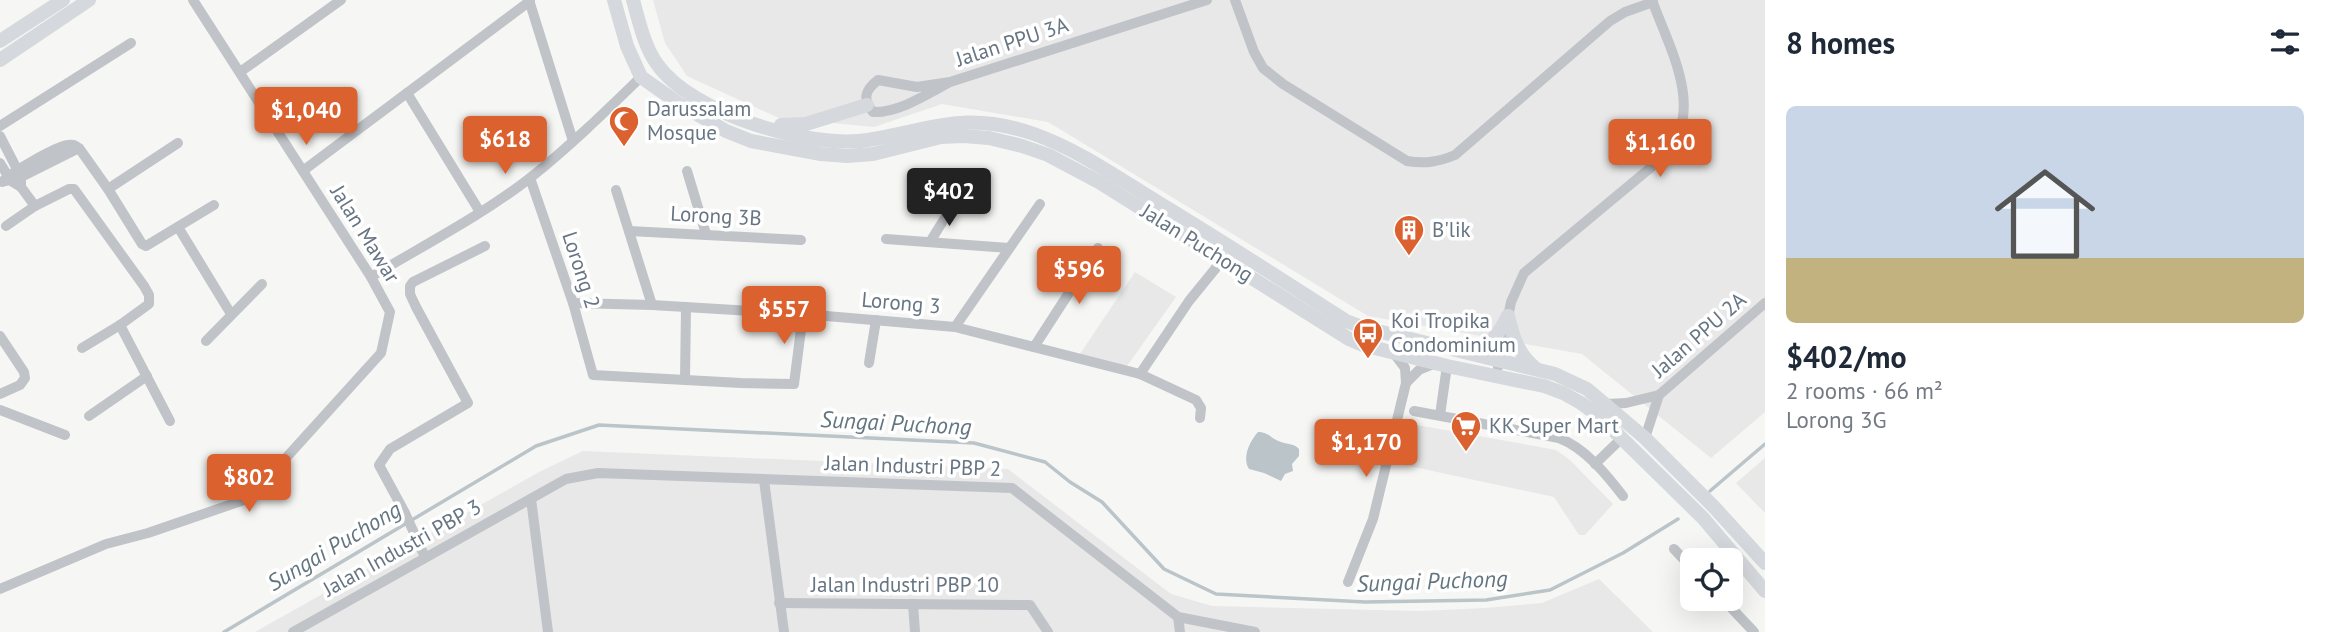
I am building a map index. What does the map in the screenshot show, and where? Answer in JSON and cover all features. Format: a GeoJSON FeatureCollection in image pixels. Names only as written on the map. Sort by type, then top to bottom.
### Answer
{"type":"FeatureCollection","features":[{"type":"Feature","properties":{"kind":"main road"},"geometry":{"type":"LineString","coordinates":[[0,41],[63,0]]}},
{"type":"Feature","properties":{"kind":"main road"},"geometry":{"type":"LineString","coordinates":[[0,60],[89,0]]}},
{"type":"Feature","properties":{"kind":"main road"},"geometry":{"type":"LineString","coordinates":[[614,0],[627,46],[641,77]]}},
{"type":"Feature","properties":{"kind":"main road","name":"Jalan Puchong"},"geometry":{"type":"LineString","coordinates":[[633,0],[650,53],[658,66],[696,99],[720,113],[811,138],[839,141],[867,140],[962,121],[1031,133],[1078,153],[1346,321],[1365,328],[1535,368],[1568,379],[1607,404],[1645,438],[1765,563]]}},
{"type":"Feature","properties":{"kind":"main road","name":"Jalan Puchong"},"geometry":{"type":"LineString","coordinates":[[641,77],[726,131],[751,141],[847,156],[873,154],[941,137],[963,136],[997,140],[1048,155],[1224,258],[1349,339],[1442,364],[1544,386],[1563,393],[1599,416],[1703,518],[1765,591]]}},
{"type":"Feature","properties":{"kind":"main road"},"geometry":{"type":"LineString","coordinates":[[745,122],[806,124],[867,105]]}},
{"type":"Feature","properties":{"kind":"main road"},"geometry":{"type":"LineString","coordinates":[[1444,347],[1475,349],[1486,345],[1497,337],[1508,316]]}},
{"type":"Feature","properties":{"kind":"main road"},"geometry":{"type":"LineString","coordinates":[[1508,316],[1513,339],[1519,351],[1535,368]]}},
{"type":"Feature","properties":{"kind":"street","name":"Jalan Mawar"},"geometry":{"type":"LineString","coordinates":[[0,589],[106,544],[155,531],[244,500],[257,491],[382,353],[390,312],[304,170],[192,0]]}},
{"type":"Feature","properties":{"kind":"street"},"geometry":{"type":"LineString","coordinates":[[240,72],[341,0]]}},
{"type":"Feature","properties":{"kind":"street","name":"Jalan PPU 3A"},"geometry":{"type":"LineString","coordinates":[[950,82],[924,96],[881,112],[873,112],[867,105],[865,96],[869,87],[878,80],[917,87],[950,82],[1207,0]]}},
{"type":"Feature","properties":{"kind":"street"},"geometry":{"type":"LineString","coordinates":[[1235,0],[1254,52],[1263,68],[1283,84],[1407,161],[1421,163],[1440,161],[1455,155],[1610,21],[1652,1],[1683,84],[1683,119],[1676,143],[1667,154],[1524,273],[1511,302],[1496,376]]}},
{"type":"Feature","properties":{"kind":"street"},"geometry":{"type":"LineString","coordinates":[[304,170],[530,1],[573,141]]}},
{"type":"Feature","properties":{"kind":"street"},"geometry":{"type":"LineString","coordinates":[[0,126],[131,43]]}},
{"type":"Feature","properties":{"kind":"street"},"geometry":{"type":"LineString","coordinates":[[371,277],[480,212],[530,178],[588,129],[641,77]]}},
{"type":"Feature","properties":{"kind":"street"},"geometry":{"type":"LineString","coordinates":[[407,93],[480,212]]}},
{"type":"Feature","properties":{"kind":"street"},"geometry":{"type":"LineString","coordinates":[[0,136],[34,206]]}},
{"type":"Feature","properties":{"kind":"street"},"geometry":{"type":"LineString","coordinates":[[108,188],[178,143]]}},
{"type":"Feature","properties":{"kind":"street"},"geometry":{"type":"LineString","coordinates":[[5,181],[20,178],[63,146],[76,145],[108,188],[142,244],[146,246],[214,205]]}},
{"type":"Feature","properties":{"kind":"street"},"geometry":{"type":"LineString","coordinates":[[0,163],[5,181]]}},
{"type":"Feature","properties":{"kind":"street"},"geometry":{"type":"LineString","coordinates":[[687,171],[706,234]]}},
{"type":"Feature","properties":{"kind":"street"},"geometry":{"type":"LineString","coordinates":[[5,181],[20,178]]}},
{"type":"Feature","properties":{"kind":"street","name":"Lorong 2"},"geometry":{"type":"LineString","coordinates":[[530,178],[573,303],[593,375],[685,380]]}},
{"type":"Feature","properties":{"kind":"street"},"geometry":{"type":"LineString","coordinates":[[930,242],[967,182]]}},
{"type":"Feature","properties":{"kind":"street"},"geometry":{"type":"LineString","coordinates":[[6,226],[34,206],[74,189],[145,286],[149,304],[120,326],[82,348]]}},
{"type":"Feature","properties":{"kind":"street"},"geometry":{"type":"LineString","coordinates":[[615,190],[652,305]]}},
{"type":"Feature","properties":{"kind":"street"},"geometry":{"type":"LineString","coordinates":[[955,327],[1040,204]]}},
{"type":"Feature","properties":{"kind":"street"},"geometry":{"type":"LineString","coordinates":[[178,227],[231,314]]}},
{"type":"Feature","properties":{"kind":"street","name":"Lorong 3B"},"geometry":{"type":"LineString","coordinates":[[629,230],[801,240]]}},
{"type":"Feature","properties":{"kind":"street"},"geometry":{"type":"LineString","coordinates":[[886,239],[1009,248]]}},
{"type":"Feature","properties":{"kind":"street"},"geometry":{"type":"LineString","coordinates":[[425,557],[379,465],[390,449],[468,402],[416,307],[410,294],[410,286],[485,246]]}},
{"type":"Feature","properties":{"kind":"street"},"geometry":{"type":"LineString","coordinates":[[1034,347],[1098,248]]}},
{"type":"Feature","properties":{"kind":"street"},"geometry":{"type":"LineString","coordinates":[[1140,374],[1189,301],[1224,258]]}},
{"type":"Feature","properties":{"kind":"street"},"geometry":{"type":"LineString","coordinates":[[206,341],[262,284]]}},
{"type":"Feature","properties":{"kind":"street","name":"Lorong 3"},"geometry":{"type":"LineString","coordinates":[[573,303],[803,314],[955,327],[1140,374],[1196,400],[1201,408],[1200,418]]}},
{"type":"Feature","properties":{"kind":"street","name":"Jalan PPU 2A"},"geometry":{"type":"LineString","coordinates":[[1659,396],[1765,303]]}},
{"type":"Feature","properties":{"kind":"street"},"geometry":{"type":"LineString","coordinates":[[686,307],[685,380],[794,384],[803,314]]}},
{"type":"Feature","properties":{"kind":"street"},"geometry":{"type":"LineString","coordinates":[[869,363],[876,320]]}},
{"type":"Feature","properties":{"kind":"street"},"geometry":{"type":"LineString","coordinates":[[120,326],[170,421]]}},
{"type":"Feature","properties":{"kind":"street"},"geometry":{"type":"LineString","coordinates":[[0,336],[24,372],[25,378],[20,385],[0,394]]}},
{"type":"Feature","properties":{"kind":"street"},"geometry":{"type":"LineString","coordinates":[[1348,582],[1373,519],[1406,383],[1405,368],[1393,352]]}},
{"type":"Feature","properties":{"kind":"street"},"geometry":{"type":"LineString","coordinates":[[1406,383],[1419,370],[1442,364],[1440,415]]}},
{"type":"Feature","properties":{"kind":"street"},"geometry":{"type":"LineString","coordinates":[[89,416],[147,376]]}},
{"type":"Feature","properties":{"kind":"street"},"geometry":{"type":"LineString","coordinates":[[1607,404],[1659,396]]}},
{"type":"Feature","properties":{"kind":"street"},"geometry":{"type":"LineString","coordinates":[[1645,438],[1659,396]]}},
{"type":"Feature","properties":{"kind":"street"},"geometry":{"type":"LineString","coordinates":[[0,410],[65,435]]}},
{"type":"Feature","properties":{"kind":"street"},"geometry":{"type":"LineString","coordinates":[[1414,411],[1574,443],[1622,496]]}},
{"type":"Feature","properties":{"kind":"street"},"geometry":{"type":"LineString","coordinates":[[1595,464],[1622,439]]}},
{"type":"Feature","properties":{"kind":"street","name":"Jalan Industri PBP 2"},"geometry":{"type":"LineString","coordinates":[[531,499],[566,479],[598,473],[1012,488],[1178,617],[1255,632]]}},
{"type":"Feature","properties":{"kind":"street"},"geometry":{"type":"LineString","coordinates":[[764,480],[784,632]]}},
{"type":"Feature","properties":{"kind":"street"},"geometry":{"type":"LineString","coordinates":[[531,499],[548,632]]}},
{"type":"Feature","properties":{"kind":"street","name":"Jalan Industri PBP 3"},"geometry":{"type":"LineString","coordinates":[[293,632],[531,499]]}},
{"type":"Feature","properties":{"kind":"street"},"geometry":{"type":"LineString","coordinates":[[1674,549],[1680,555]]}},
{"type":"Feature","properties":{"kind":"street","name":"Jalan Industri PBP 10"},"geometry":{"type":"LineString","coordinates":[[779,603],[1030,605],[1048,632]]}},
{"type":"Feature","properties":{"kind":"street"},"geometry":{"type":"LineString","coordinates":[[913,604],[915,632]]}},
{"type":"Feature","properties":{"kind":"street"},"geometry":{"type":"LineString","coordinates":[[1734,611],[1754,632]]}},
{"type":"Feature","properties":{"kind":"street"},"geometry":{"type":"LineString","coordinates":[[1178,617],[1180,632]]}},
{"type":"Feature","properties":{"kind":"shaded area"},"geometry":{"type":"Polygon","coordinates":[[[653,0],[1765,0],[1765,412],[1711,458],[1582,354],[1368,316],[1048,122],[942,104],[874,127],[779,118],[687,76],[665,43],[653,0]]]}},
{"type":"Feature","properties":{"kind":"shaded area"},"geometry":{"type":"Polygon","coordinates":[[[1135,272],[1176,297],[1127,366],[1080,354],[1135,272]]]}},
{"type":"Feature","properties":{"kind":"shaded area"},"geometry":{"type":"Polygon","coordinates":[[[1406,423],[1556,450],[1570,460],[1613,504],[1585,535],[1579,535],[1554,497],[1400,464],[1406,423]]]}},
{"type":"Feature","properties":{"kind":"shaded area"},"geometry":{"type":"Polygon","coordinates":[[[1258,432],[1299,449],[1299,456],[1292,464],[1293,471],[1285,474],[1281,481],[1249,469],[1247,465],[1248,450],[1258,432]]]}},
{"type":"Feature","properties":{"kind":"shaded area"},"geometry":{"type":"Polygon","coordinates":[[[583,451],[1008,469],[1171,594],[1212,606],[1419,611],[1485,608],[1542,603],[1599,579],[1653,632],[255,632],[541,471],[583,451]]]}},
{"type":"Feature","properties":{"kind":"shaded area"},"geometry":{"type":"Polygon","coordinates":[[[1765,458],[1765,513],[1736,483],[1765,458]]]}},
{"type":"Feature","properties":{"kind":"waterway","name":"Sungai Puchong"},"geometry":{"type":"LineString","coordinates":[[224,632],[536,446],[599,425],[974,443],[1045,462],[1102,502],[1164,569],[1216,594],[1365,602],[1486,600],[1550,590],[1623,553],[1678,519]]}},
{"type":"Feature","properties":{"kind":"waterway","name":"Sungai Puchong"},"geometry":{"type":"LineString","coordinates":[[1710,491],[1765,444]]}},
{"type":"Feature","properties":{"kind":"place","name":"Darussalam Mosque"},"geometry":{"type":"Point","coordinates":[624,148]}},
{"type":"Feature","properties":{"kind":"place","name":"B'lik"},"geometry":{"type":"Point","coordinates":[1409,257]}},
{"type":"Feature","properties":{"kind":"place","name":"Koi Tropika Condominium"},"geometry":{"type":"Point","coordinates":[1368,360]}},
{"type":"Feature","properties":{"kind":"place","name":"KK Super Mart"},"geometry":{"type":"Point","coordinates":[1466,453]}}]}
